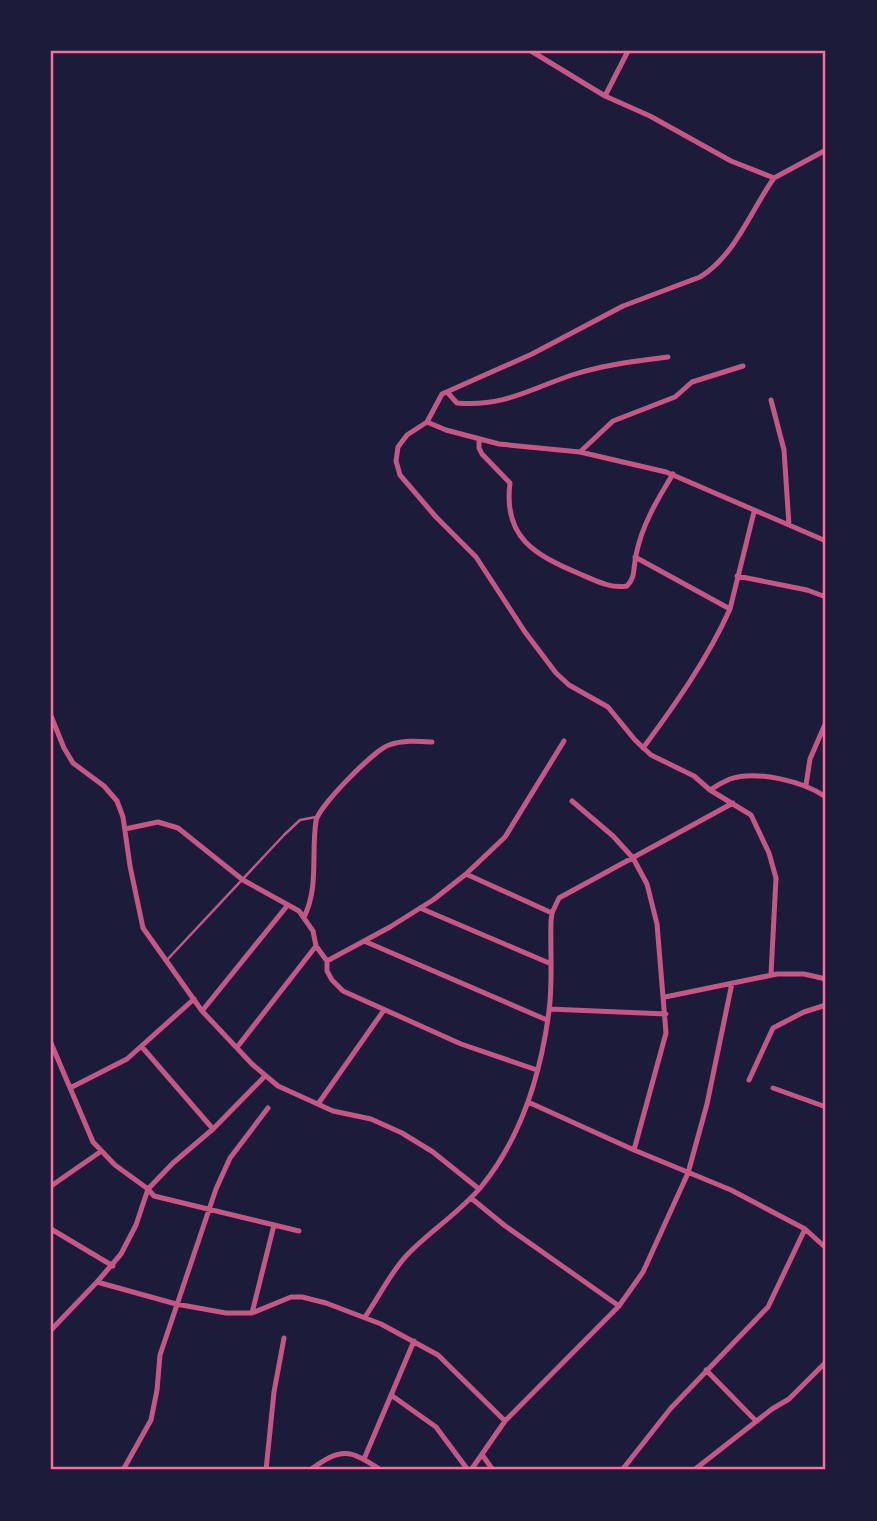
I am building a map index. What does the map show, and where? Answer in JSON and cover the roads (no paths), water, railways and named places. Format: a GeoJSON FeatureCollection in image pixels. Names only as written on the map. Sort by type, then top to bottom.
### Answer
{"type":"FeatureCollection","features":[{"type":"Feature","properties":{"kind":"street"},"geometry":{"type":"LineString","coordinates":[[531,51],[605,96],[650,116],[731,161],[774,178]]}},
{"type":"Feature","properties":{"kind":"street"},"geometry":{"type":"LineString","coordinates":[[605,96],[628,51]]}},
{"type":"Feature","properties":{"kind":"street"},"geometry":{"type":"LineString","coordinates":[[771,974],[776,878],[769,853],[751,815],[710,790],[694,776],[651,755],[608,707],[569,685],[556,673],[525,632],[476,556],[404,482],[397,465],[397,451],[407,435],[427,422],[438,398],[447,392],[533,354],[623,306],[701,277],[710,271],[737,239],[774,178],[826,150]]}},
{"type":"Feature","properties":{"kind":"street"},"geometry":{"type":"LineString","coordinates":[[447,392],[457,404],[489,404],[599,368],[622,362],[668,357]]}},
{"type":"Feature","properties":{"kind":"street"},"geometry":{"type":"LineString","coordinates":[[580,452],[613,421],[675,397],[692,382],[743,366]]}},
{"type":"Feature","properties":{"kind":"street"},"geometry":{"type":"LineString","coordinates":[[771,400],[784,450],[789,525]]}},
{"type":"Feature","properties":{"kind":"street"},"geometry":{"type":"LineString","coordinates":[[427,422],[499,444],[580,452],[673,474],[754,512],[826,541]]}},
{"type":"Feature","properties":{"kind":"street"},"geometry":{"type":"LineString","coordinates":[[479,439],[482,453],[510,483],[509,504],[512,520],[528,546],[538,555],[594,580],[620,587],[627,586],[632,580],[635,557],[646,522],[673,474]]}},
{"type":"Feature","properties":{"kind":"street"},"geometry":{"type":"LineString","coordinates":[[643,748],[696,670],[730,609],[754,512]]}},
{"type":"Feature","properties":{"kind":"street"},"geometry":{"type":"LineString","coordinates":[[635,557],[730,609]]}},
{"type":"Feature","properties":{"kind":"street"},"geometry":{"type":"LineString","coordinates":[[737,576],[807,590],[826,597]]}},
{"type":"Feature","properties":{"kind":"street"},"geometry":{"type":"LineString","coordinates":[[51,716],[73,763],[104,786],[117,801],[125,829],[143,928],[202,1011],[278,1086],[333,1111],[371,1119],[402,1133],[442,1159],[479,1189]]}},
{"type":"Feature","properties":{"kind":"street"},"geometry":{"type":"LineString","coordinates":[[806,785],[810,759],[826,722]]}},
{"type":"Feature","properties":{"kind":"street"},"geometry":{"type":"LineString","coordinates":[[327,961],[420,908],[466,874],[505,837],[564,741]]}},
{"type":"Feature","properties":{"kind":"street"},"geometry":{"type":"LineString","coordinates":[[304,917],[311,903],[316,817],[377,751],[398,742],[432,742]]}},
{"type":"Feature","properties":{"kind":"street"},"geometry":{"type":"LineString","coordinates":[[710,790],[738,777],[783,780],[806,785],[826,797]]}},
{"type":"Feature","properties":{"kind":"street"},"geometry":{"type":"LineString","coordinates":[[572,801],[613,836],[633,858],[641,871],[653,904],[666,1014],[663,1049],[634,1150]]}},
{"type":"Feature","properties":{"kind":"street"},"geometry":{"type":"LineString","coordinates":[[365,1317],[408,1254],[471,1198],[504,1154],[528,1102],[537,1070],[550,1009],[552,913],[559,898],[733,803]]}},
{"type":"Feature","properties":{"kind":"street"},"geometry":{"type":"LineString","coordinates":[[125,829],[151,823],[170,824],[243,880],[304,917],[313,931],[316,946],[327,961],[327,971],[343,991],[461,1044],[537,1070]]}},
{"type":"Feature","properties":{"kind":"street"},"geometry":{"type":"LineString","coordinates":[[466,874],[552,913]]}},
{"type":"Feature","properties":{"kind":"street"},"geometry":{"type":"LineString","coordinates":[[202,1011],[287,906]]}},
{"type":"Feature","properties":{"kind":"street"},"geometry":{"type":"LineString","coordinates":[[420,908],[550,963]]}},
{"type":"Feature","properties":{"kind":"street"},"geometry":{"type":"LineString","coordinates":[[364,941],[547,1020]]}},
{"type":"Feature","properties":{"kind":"street"},"geometry":{"type":"LineString","coordinates":[[238,1046],[316,946]]}},
{"type":"Feature","properties":{"kind":"street"},"geometry":{"type":"LineString","coordinates":[[665,997],[771,974],[804,974],[826,979]]}},
{"type":"Feature","properties":{"kind":"street"},"geometry":{"type":"LineString","coordinates":[[391,1395],[436,1427],[470,1470],[505,1422],[619,1306],[643,1272],[688,1173],[707,1104],[732,983]]}},
{"type":"Feature","properties":{"kind":"street"},"geometry":{"type":"LineString","coordinates":[[70,1088],[110,1070],[142,1047],[194,999]]}},
{"type":"Feature","properties":{"kind":"street"},"geometry":{"type":"LineString","coordinates":[[749,1080],[773,1028],[804,1012],[826,1005]]}},
{"type":"Feature","properties":{"kind":"street"},"geometry":{"type":"LineString","coordinates":[[550,1009],[666,1014]]}},
{"type":"Feature","properties":{"kind":"street"},"geometry":{"type":"LineString","coordinates":[[318,1104],[384,1010]]}},
{"type":"Feature","properties":{"kind":"street"},"geometry":{"type":"LineString","coordinates":[[51,1043],[80,1116],[100,1152],[149,1189],[155,1197],[299,1231]]}},
{"type":"Feature","properties":{"kind":"street"},"geometry":{"type":"LineString","coordinates":[[142,1047],[213,1129]]}},
{"type":"Feature","properties":{"kind":"street"},"geometry":{"type":"LineString","coordinates":[[51,1330],[113,1266],[136,1225],[149,1189],[265,1076]]}},
{"type":"Feature","properties":{"kind":"street"},"geometry":{"type":"LineString","coordinates":[[773,1088],[826,1107]]}},
{"type":"Feature","properties":{"kind":"street"},"geometry":{"type":"LineString","coordinates":[[528,1102],[731,1190],[805,1229],[826,1248]]}},
{"type":"Feature","properties":{"kind":"street"},"geometry":{"type":"LineString","coordinates":[[122,1470],[151,1420],[155,1408],[160,1355],[208,1210],[230,1158],[268,1108]]}},
{"type":"Feature","properties":{"kind":"street"},"geometry":{"type":"LineString","coordinates":[[51,1186],[100,1152]]}},
{"type":"Feature","properties":{"kind":"street"},"geometry":{"type":"LineString","coordinates":[[471,1198],[619,1306]]}},
{"type":"Feature","properties":{"kind":"street"},"geometry":{"type":"LineString","coordinates":[[252,1313],[274,1225]]}},
{"type":"Feature","properties":{"kind":"street"},"geometry":{"type":"LineString","coordinates":[[51,1229],[113,1266]]}},
{"type":"Feature","properties":{"kind":"street"},"geometry":{"type":"LineString","coordinates":[[622,1470],[671,1408],[768,1307],[805,1229]]}},
{"type":"Feature","properties":{"kind":"street"},"geometry":{"type":"LineString","coordinates":[[97,1282],[176,1304],[226,1313],[252,1313],[285,1298],[299,1297],[326,1303],[365,1317],[414,1341],[450,1365],[505,1422]]}},
{"type":"Feature","properties":{"kind":"street"},"geometry":{"type":"LineString","coordinates":[[265,1470],[284,1338]]}},
{"type":"Feature","properties":{"kind":"street"},"geometry":{"type":"LineString","coordinates":[[364,1459],[414,1341]]}},
{"type":"Feature","properties":{"kind":"street"},"geometry":{"type":"LineString","coordinates":[[694,1470],[756,1421],[789,1399],[826,1362]]}},
{"type":"Feature","properties":{"kind":"street"},"geometry":{"type":"LineString","coordinates":[[706,1370],[756,1421]]}},
{"type":"Feature","properties":{"kind":"street"},"geometry":{"type":"LineString","coordinates":[[310,1470],[343,1453],[353,1454],[381,1470]]}},
{"type":"Feature","properties":{"kind":"street"},"geometry":{"type":"LineString","coordinates":[[482,1456],[493,1470]]}},
{"type":"Feature","properties":{"kind":"lane"},"geometry":{"type":"LineString","coordinates":[[166,961],[300,820],[316,817]]}}]}
